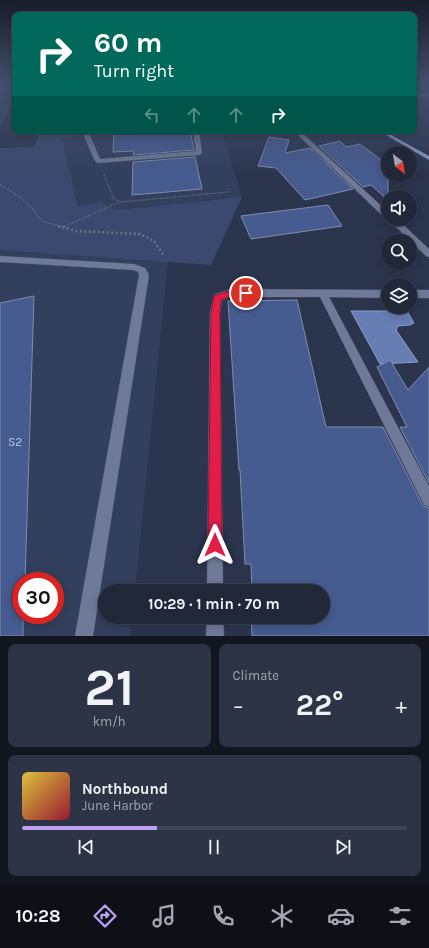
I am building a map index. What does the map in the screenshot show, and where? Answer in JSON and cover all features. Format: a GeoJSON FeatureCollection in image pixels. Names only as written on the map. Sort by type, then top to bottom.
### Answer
{"type":"FeatureCollection","features":[{"type":"Feature","properties":{"kind":"street"},"geometry":{"type":"LineString","coordinates":[[87,134],[98,161],[199,153],[196,134]]}},
{"type":"Feature","properties":{"kind":"street"},"geometry":{"type":"LineString","coordinates":[[300,134],[381,209]]}},
{"type":"Feature","properties":{"kind":"street"},"geometry":{"type":"LineString","coordinates":[[399,226],[429,254]]}},
{"type":"Feature","properties":{"kind":"street"},"geometry":{"type":"LineString","coordinates":[[0,259],[134,267],[142,270],[144,275],[84,636]]}},
{"type":"Feature","properties":{"kind":"street"},"geometry":{"type":"LineString","coordinates":[[215,584],[217,298],[231,293],[381,294]]}},
{"type":"Feature","properties":{"kind":"street"},"geometry":{"type":"LineString","coordinates":[[323,294],[429,500]]}},
{"type":"Feature","properties":{"kind":"street"},"geometry":{"type":"LineString","coordinates":[[417,294],[429,294]]}},
{"type":"Feature","properties":{"kind":"street"},"geometry":{"type":"LineString","coordinates":[[215,624],[215,636]]}},
{"type":"Feature","properties":{"kind":"path"},"geometry":{"type":"LineString","coordinates":[[98,161],[113,196],[120,202],[127,203],[228,192]]}},
{"type":"Feature","properties":{"kind":"path"},"geometry":{"type":"LineString","coordinates":[[0,185],[20,197],[32,208],[42,221],[76,231],[140,234],[154,241],[162,254]]}},
{"type":"Feature","properties":{"kind":"path"},"geometry":{"type":"LineString","coordinates":[[62,227],[120,202]]}},
{"type":"Feature","properties":{"kind":"shaded area"},"geometry":{"type":"Polygon","coordinates":[[[0,115],[6,115],[0,127],[0,115]]]}},
{"type":"Feature","properties":{"kind":"shaded area"},"geometry":{"type":"Polygon","coordinates":[[[39,134],[223,134],[242,197],[211,265],[168,261],[136,584],[98,584],[98,624],[131,624],[130,636],[0,636],[0,148],[34,147],[39,134]]]}},
{"type":"Feature","properties":{"kind":"shaded area"},"geometry":{"type":"Polygon","coordinates":[[[39,134],[77,134],[78,136],[62,139],[78,207],[101,202],[108,207],[119,210],[242,197],[211,265],[0,250],[0,148],[34,147],[39,134]]]}},
{"type":"Feature","properties":{"kind":"shaded area"},"geometry":{"type":"Polygon","coordinates":[[[351,311],[381,311],[381,314],[409,314],[414,323],[410,325],[398,326],[396,330],[418,362],[380,364],[351,311]]]}},
{"type":"Feature","properties":{"kind":"building"},"geometry":{"type":"Polygon","coordinates":[[[114,134],[191,134],[194,150],[133,155],[134,151],[113,152],[114,134]]]}},
{"type":"Feature","properties":{"kind":"building"},"geometry":{"type":"Polygon","coordinates":[[[269,137],[289,140],[285,153],[310,148],[353,189],[305,200],[276,168],[258,166],[269,137]]]}},
{"type":"Feature","properties":{"kind":"building"},"geometry":{"type":"Polygon","coordinates":[[[340,141],[346,147],[360,144],[381,160],[381,182],[388,182],[388,190],[381,190],[381,194],[371,185],[363,187],[319,146],[340,141]]]}},
{"type":"Feature","properties":{"kind":"building"},"geometry":{"type":"Polygon","coordinates":[[[195,157],[202,189],[132,195],[133,162],[195,157]]]}},
{"type":"Feature","properties":{"kind":"building"},"geometry":{"type":"Polygon","coordinates":[[[328,205],[342,226],[251,239],[241,216],[328,205]]]}},
{"type":"Feature","properties":{"kind":"building","name":"S2"},"geometry":{"type":"Polygon","coordinates":[[[34,296],[25,572],[12,572],[12,624],[23,624],[23,636],[0,636],[0,303],[34,296]]]}},
{"type":"Feature","properties":{"kind":"building"},"geometry":{"type":"Polygon","coordinates":[[[297,300],[326,427],[383,427],[423,506],[429,508],[429,636],[252,636],[251,624],[330,624],[330,584],[252,584],[251,564],[245,564],[228,301],[297,300]]]}},
{"type":"Feature","properties":{"kind":"building"},"geometry":{"type":"Polygon","coordinates":[[[390,360],[408,390],[429,367],[429,483],[400,427],[407,427],[377,367],[390,360]]]}},
{"type":"Feature","properties":{"kind":"waterway"},"geometry":{"type":"LineString","coordinates":[[386,134],[429,158]]}},
{"type":"Feature","properties":{"kind":"route"},"geometry":{"type":"LineString","coordinates":[[215,545],[217,298],[225,294],[246,293]]}}]}
